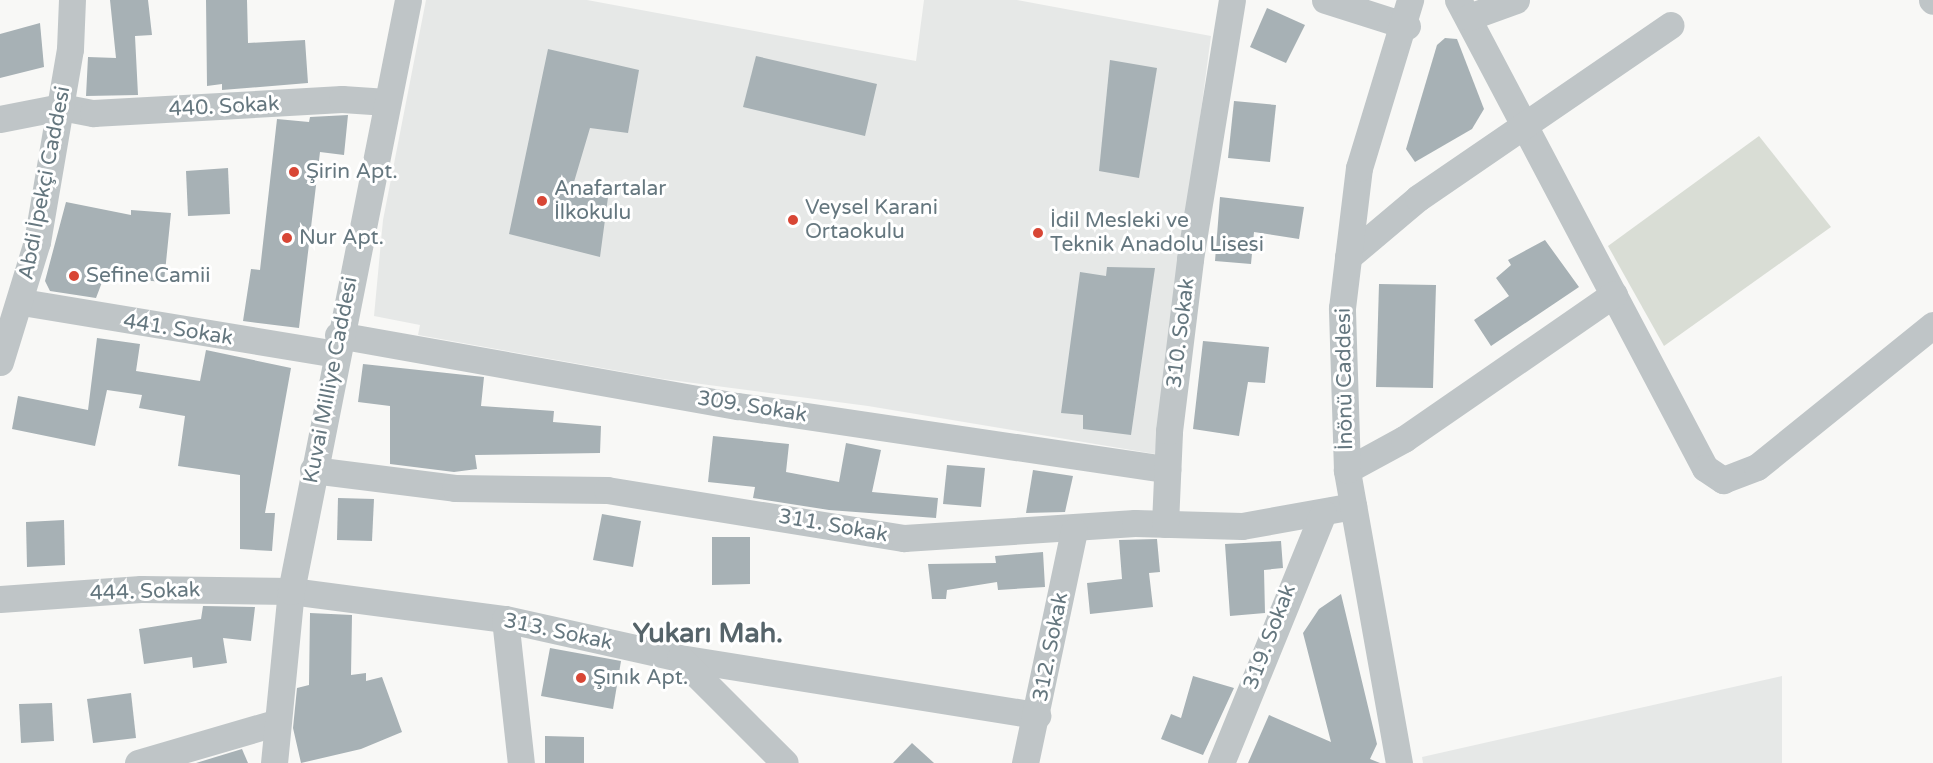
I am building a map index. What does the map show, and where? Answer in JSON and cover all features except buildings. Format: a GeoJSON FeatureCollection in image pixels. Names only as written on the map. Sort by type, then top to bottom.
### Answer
{"type":"FeatureCollection","features":[{"type":"Feature","properties":{"kind":"street","name":"Abdi İpekçi Caddesi"},"geometry":{"type":"LineString","coordinates":[[0,362],[22,302],[61,107],[72,0]]}},
{"type":"Feature","properties":{"kind":"street","name":"Kuvai Milliye Caddesi"},"geometry":{"type":"LineString","coordinates":[[274,763],[275,723],[291,591],[337,345],[408,0]]}},
{"type":"Feature","properties":{"kind":"street","name":"310. Sokak"},"geometry":{"type":"LineString","coordinates":[[1165,524],[1167,469],[1190,258],[1232,0]]}},
{"type":"Feature","properties":{"kind":"street"},"geometry":{"type":"LineString","coordinates":[[1325,0],[1409,13]]}},
{"type":"Feature","properties":{"kind":"street"},"geometry":{"type":"LineString","coordinates":[[1516,0],[1464,8],[1705,468],[1724,480],[1757,467],[1933,326]]}},
{"type":"Feature","properties":{"kind":"street","name":"İnönü Caddesi"},"geometry":{"type":"LineString","coordinates":[[1399,763],[1347,470],[1342,308],[1359,168],[1409,13]]}},
{"type":"Feature","properties":{"kind":"street"},"geometry":{"type":"LineString","coordinates":[[1348,257],[1418,198],[1671,25]]}},
{"type":"Feature","properties":{"kind":"street","name":"440. Sokak"},"geometry":{"type":"LineString","coordinates":[[61,107],[93,113],[342,99],[387,102]]}},
{"type":"Feature","properties":{"kind":"street"},"geometry":{"type":"LineString","coordinates":[[0,119],[61,107]]}},
{"type":"Feature","properties":{"kind":"street"},"geometry":{"type":"LineString","coordinates":[[1347,470],[1404,439],[1614,294]]}},
{"type":"Feature","properties":{"kind":"street","name":"441. Sokak"},"geometry":{"type":"LineString","coordinates":[[22,302],[337,345]]}},
{"type":"Feature","properties":{"kind":"street","name":"309. Sokak"},"geometry":{"type":"LineString","coordinates":[[337,345],[1167,469]]}},
{"type":"Feature","properties":{"kind":"street","name":"311. Sokak"},"geometry":{"type":"LineString","coordinates":[[313,470],[455,488],[608,490],[904,538],[1074,531],[1165,524],[1242,526],[1353,506]]}},
{"type":"Feature","properties":{"kind":"street","name":"319. Sokak"},"geometry":{"type":"LineString","coordinates":[[1221,763],[1323,513]]}},
{"type":"Feature","properties":{"kind":"street","name":"312. Sokak"},"geometry":{"type":"LineString","coordinates":[[1025,763],[1037,715],[1074,531]]}},
{"type":"Feature","properties":{"kind":"street","name":"444. Sokak"},"geometry":{"type":"LineString","coordinates":[[0,599],[141,589],[291,591]]}},
{"type":"Feature","properties":{"kind":"street","name":"313. Sokak"},"geometry":{"type":"LineString","coordinates":[[291,591],[505,619],[680,658],[1037,715]]}},
{"type":"Feature","properties":{"kind":"street"},"geometry":{"type":"LineString","coordinates":[[505,619],[521,763]]}},
{"type":"Feature","properties":{"kind":"street"},"geometry":{"type":"LineString","coordinates":[[680,658],[785,763]]}},
{"type":"Feature","properties":{"kind":"street"},"geometry":{"type":"LineString","coordinates":[[138,763],[275,723]]}},
{"type":"Feature","properties":{"kind":"shaded area"},"geometry":{"type":"Polygon","coordinates":[[[426,0],[587,0],[916,61],[924,0],[1017,0],[1211,36],[1155,454],[868,406],[663,379],[418,335],[420,325],[374,316],[383,220],[426,0]]]}},
{"type":"Feature","properties":{"kind":"shaded area"},"geometry":{"type":"Polygon","coordinates":[[[1759,136],[1831,227],[1664,346],[1608,246],[1759,136]]]}},
{"type":"Feature","properties":{"kind":"shaded area"},"geometry":{"type":"Polygon","coordinates":[[[1782,676],[1782,763],[1423,763],[1422,757],[1782,676]]]}},
{"type":"Feature","properties":{"kind":"place","name":"Şirin Apt."},"geometry":{"type":"Point","coordinates":[294,172]}},
{"type":"Feature","properties":{"kind":"place","name":"Anafartalar İlkokulu"},"geometry":{"type":"Point","coordinates":[542,201]}},
{"type":"Feature","properties":{"kind":"place","name":"Veysel Karani Ortaokulu"},"geometry":{"type":"Point","coordinates":[793,220]}},
{"type":"Feature","properties":{"kind":"place","name":"İdil Mesleki ve Teknik Anadolu Lisesi"},"geometry":{"type":"Point","coordinates":[1038,233]}},
{"type":"Feature","properties":{"kind":"place","name":"Nur Apt."},"geometry":{"type":"Point","coordinates":[287,238]}},
{"type":"Feature","properties":{"kind":"place","name":"Sefine Camii"},"geometry":{"type":"Point","coordinates":[74,276]}},
{"type":"Feature","properties":{"kind":"place","name":"Şınık Apt."},"geometry":{"type":"Point","coordinates":[581,678]}},
{"type":"Feature","properties":{"kind":"district","name":"Yukarı Mah."},"geometry":{"type":"Point","coordinates":[708,634]}}]}
